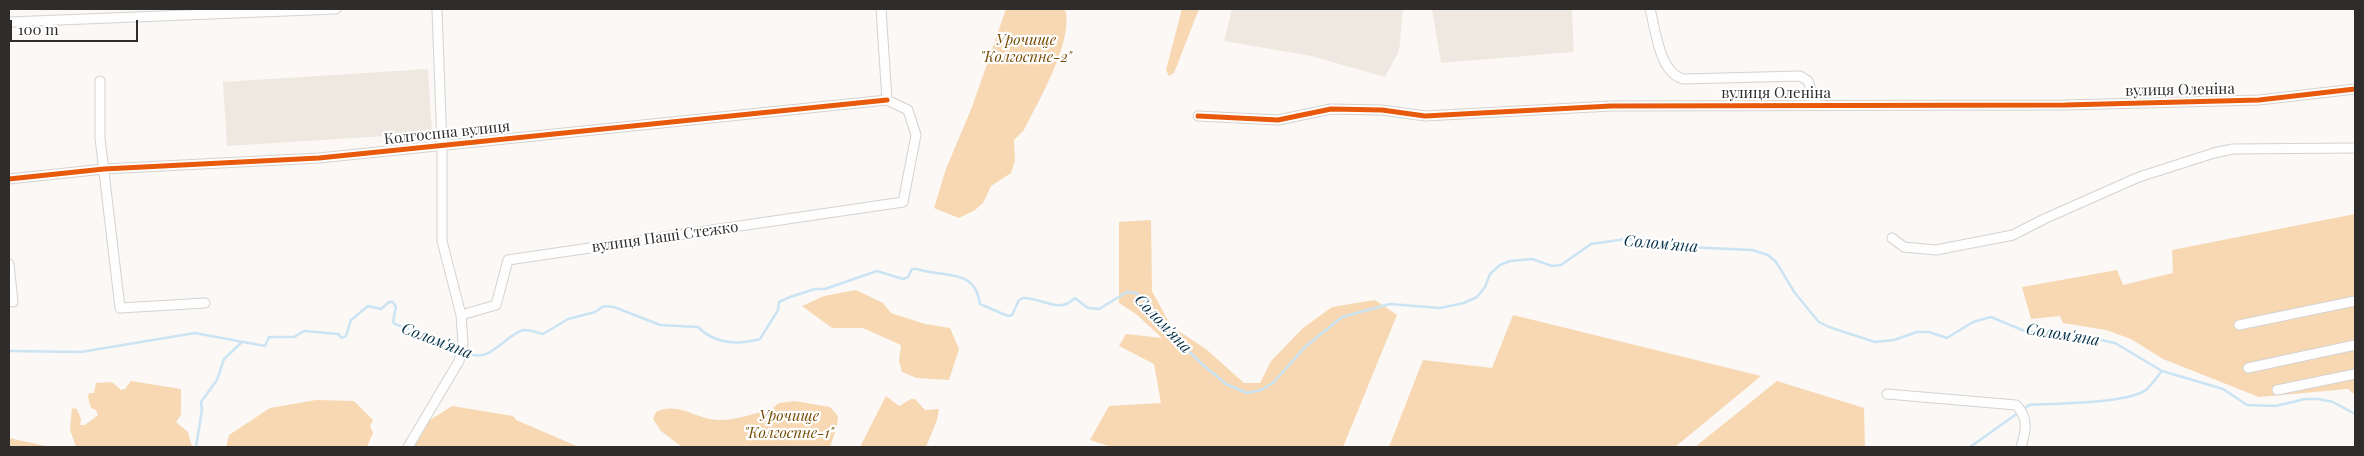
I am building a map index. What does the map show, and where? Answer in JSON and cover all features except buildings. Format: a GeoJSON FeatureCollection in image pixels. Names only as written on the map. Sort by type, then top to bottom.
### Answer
{"type":"FeatureCollection","features":[{"type":"Feature","properties":{"kind":"street"},"geometry":{"type":"LineString","coordinates":[[9,22],[336,9]]}},
{"type":"Feature","properties":{"kind":"street"},"geometry":{"type":"LineString","coordinates":[[408,447],[459,361],[463,342],[461,315],[442,241],[442,146],[437,9]]}},
{"type":"Feature","properties":{"kind":"street"},"geometry":{"type":"LineString","coordinates":[[881,9],[887,100]]}},
{"type":"Feature","properties":{"kind":"street"},"geometry":{"type":"LineString","coordinates":[[1650,9],[1666,66],[1674,76],[1683,79],[1800,76],[1808,81],[1817,106]]}},
{"type":"Feature","properties":{"kind":"street"},"geometry":{"type":"LineString","coordinates":[[100,81],[100,138],[120,308],[205,303]]}},
{"type":"Feature","properties":{"kind":"street","name":"вулиця Оленіна"},"geometry":{"type":"LineString","coordinates":[[1198,116],[1278,120],[1331,109],[1382,110],[1425,116],[1611,106],[2065,105],[2258,100],[2355,89]]}},
{"type":"Feature","properties":{"kind":"street","name":"Колгоспна вулиця"},"geometry":{"type":"LineString","coordinates":[[9,180],[104,169],[319,158],[887,100]]}},
{"type":"Feature","properties":{"kind":"street","name":"вулиця Паші Стежко"},"geometry":{"type":"LineString","coordinates":[[461,315],[496,305],[508,260],[904,202],[916,136],[908,110],[887,100]]}},
{"type":"Feature","properties":{"kind":"street"},"geometry":{"type":"LineString","coordinates":[[1892,238],[1904,247],[1936,250],[2013,236],[2044,219],[2139,177],[2223,151],[2355,148]]}},
{"type":"Feature","properties":{"kind":"street"},"geometry":{"type":"LineString","coordinates":[[9,264],[13,302]]}},
{"type":"Feature","properties":{"kind":"street"},"geometry":{"type":"LineString","coordinates":[[2239,325],[2355,301]]}},
{"type":"Feature","properties":{"kind":"street"},"geometry":{"type":"LineString","coordinates":[[2248,368],[2355,345]]}},
{"type":"Feature","properties":{"kind":"street"},"geometry":{"type":"LineString","coordinates":[[2278,390],[2355,374]]}},
{"type":"Feature","properties":{"kind":"street"},"geometry":{"type":"LineString","coordinates":[[1887,394],[2017,406],[2024,416],[2026,431],[2021,447]]}},
{"type":"Feature","properties":{"kind":"shaded area"},"geometry":{"type":"Polygon","coordinates":[[[1232,9],[1403,9],[1399,51],[1385,77],[1311,56],[1224,41],[1232,9]]]}},
{"type":"Feature","properties":{"kind":"shaded area"},"geometry":{"type":"Polygon","coordinates":[[[1432,9],[1572,9],[1574,52],[1441,63],[1432,9]]]}},
{"type":"Feature","properties":{"kind":"shaded area"},"geometry":{"type":"Polygon","coordinates":[[[428,69],[432,133],[227,146],[223,82],[428,69]]]}},
{"type":"Feature","properties":{"kind":"green space","name":"Урочище \"Колгоспне-2\""},"geometry":{"type":"Polygon","coordinates":[[[1006,9],[1065,9],[1064,37],[1054,70],[1046,87],[1024,130],[1014,140],[1015,161],[1011,173],[991,186],[983,203],[975,210],[959,218],[934,208],[946,169],[972,107],[1006,9]]]}},
{"type":"Feature","properties":{"kind":"green space"},"geometry":{"type":"Polygon","coordinates":[[[1182,9],[1199,9],[1174,73],[1169,76],[1166,70],[1182,9]]]}},
{"type":"Feature","properties":{"kind":"green space"},"geometry":{"type":"Polygon","coordinates":[[[2355,214],[2355,395],[2348,389],[2259,397],[2163,359],[2131,339],[2106,330],[2063,323],[2060,316],[2031,319],[2022,287],[2117,270],[2123,285],[2173,273],[2172,250],[2355,214]]]}},
{"type":"Feature","properties":{"kind":"green space"},"geometry":{"type":"Polygon","coordinates":[[[1151,220],[1152,291],[1171,326],[1206,349],[1244,383],[1260,383],[1271,361],[1303,328],[1332,307],[1375,300],[1397,315],[1343,447],[1112,447],[1090,440],[1109,406],[1161,403],[1154,364],[1119,346],[1126,334],[1162,338],[1136,314],[1119,303],[1119,222],[1151,220]]]}},
{"type":"Feature","properties":{"kind":"green space"},"geometry":{"type":"Polygon","coordinates":[[[856,290],[883,303],[891,313],[925,324],[950,328],[959,349],[949,380],[917,378],[902,372],[899,361],[901,345],[863,328],[832,328],[802,306],[824,296],[856,290]]]}},
{"type":"Feature","properties":{"kind":"green space"},"geometry":{"type":"Polygon","coordinates":[[[1513,315],[1761,376],[1675,447],[1389,447],[1423,360],[1492,368],[1513,315]]]}},
{"type":"Feature","properties":{"kind":"green space"},"geometry":{"type":"Polygon","coordinates":[[[131,381],[181,389],[181,415],[176,422],[188,432],[192,447],[76,447],[70,430],[72,408],[77,409],[81,419],[80,425],[85,425],[98,415],[96,410],[91,408],[88,397],[89,393],[94,393],[96,383],[112,382],[121,390],[125,389],[131,381]]]}},
{"type":"Feature","properties":{"kind":"green space"},"geometry":{"type":"Polygon","coordinates":[[[1777,381],[1864,408],[1865,447],[1695,447],[1777,381]]]}},
{"type":"Feature","properties":{"kind":"green space","name":"Урочище \"Колгоспне-1\""},"geometry":{"type":"Polygon","coordinates":[[[886,396],[899,406],[911,399],[915,399],[925,410],[939,409],[937,420],[926,447],[860,447],[886,396]]]}},
{"type":"Feature","properties":{"kind":"green space"},"geometry":{"type":"Polygon","coordinates":[[[316,400],[354,401],[373,420],[370,426],[373,433],[367,447],[226,447],[229,435],[270,408],[316,400]]]}},
{"type":"Feature","properties":{"kind":"green space","name":"Урочище \"Колгоспне-1\""},"geometry":{"type":"Polygon","coordinates":[[[795,401],[830,407],[838,416],[837,426],[830,447],[682,447],[661,431],[653,419],[656,412],[673,409],[711,419],[727,420],[773,408],[779,403],[795,401]]]}},
{"type":"Feature","properties":{"kind":"green space"},"geometry":{"type":"Polygon","coordinates":[[[452,406],[513,416],[516,420],[579,447],[414,447],[427,422],[452,406]]]}},
{"type":"Feature","properties":{"kind":"green space"},"geometry":{"type":"Polygon","coordinates":[[[9,438],[51,447],[9,447],[9,438]]]}},
{"type":"Feature","properties":{"kind":"waterway","name":"Солом'яна"},"geometry":{"type":"LineString","coordinates":[[464,351],[473,355],[488,353],[523,330],[543,334],[568,319],[595,312],[604,306],[614,307],[660,325],[698,327],[712,337],[727,342],[752,341],[760,339],[778,310],[779,302],[790,297],[815,289],[825,289],[877,271],[903,279],[908,277],[912,269],[917,269],[965,279],[972,284],[977,292],[980,304],[1008,316],[1012,315],[1019,300],[1023,298],[1056,305],[1069,303],[1075,298],[1088,308],[1099,309],[1127,292],[1136,293],[1145,301],[1153,317],[1202,364],[1226,384],[1247,393],[1261,390],[1273,383],[1305,347],[1342,317],[1390,304],[1440,308],[1464,303],[1477,297],[1485,287],[1490,274],[1500,265],[1510,261],[1532,259],[1552,266],[1561,265],[1591,244],[1626,239],[1663,242],[1686,247],[1752,250],[1768,255],[1776,262],[1795,293],[1819,322],[1875,342],[1894,340],[1917,332],[1929,332],[1947,338],[1973,322],[1991,317],[2027,332],[2053,330],[2115,343],[2162,371],[2223,389],[2247,405],[2276,406],[2305,399],[2318,399],[2333,402],[2355,414]]}},
{"type":"Feature","properties":{"kind":"waterway","name":"Солом'яна"},"geometry":{"type":"LineString","coordinates":[[9,351],[81,352],[195,333],[265,346],[269,337],[294,337],[304,331],[338,334],[342,338],[346,336],[351,320],[368,306],[381,309],[389,302],[393,302],[396,307],[393,322],[395,324],[437,341],[445,341],[459,349]]}},
{"type":"Feature","properties":{"kind":"waterway"},"geometry":{"type":"LineString","coordinates":[[196,447],[202,410],[201,402],[217,380],[224,359],[242,342]]}},
{"type":"Feature","properties":{"kind":"waterway"},"geometry":{"type":"LineString","coordinates":[[2023,410],[2029,405],[2125,398],[2147,389],[2162,371]]}},
{"type":"Feature","properties":{"kind":"waterway"},"geometry":{"type":"LineString","coordinates":[[1970,447],[2018,413]]}},
{"type":"Feature","properties":{"kind":"cycle path"},"geometry":{"type":"LineString","coordinates":[[1198,116],[1278,120],[1331,109],[1382,110],[1425,116],[1611,106],[2065,105],[2259,100],[2355,89]]}},
{"type":"Feature","properties":{"kind":"cycle path"},"geometry":{"type":"LineString","coordinates":[[9,179],[104,169],[319,158],[887,100]]}}]}
